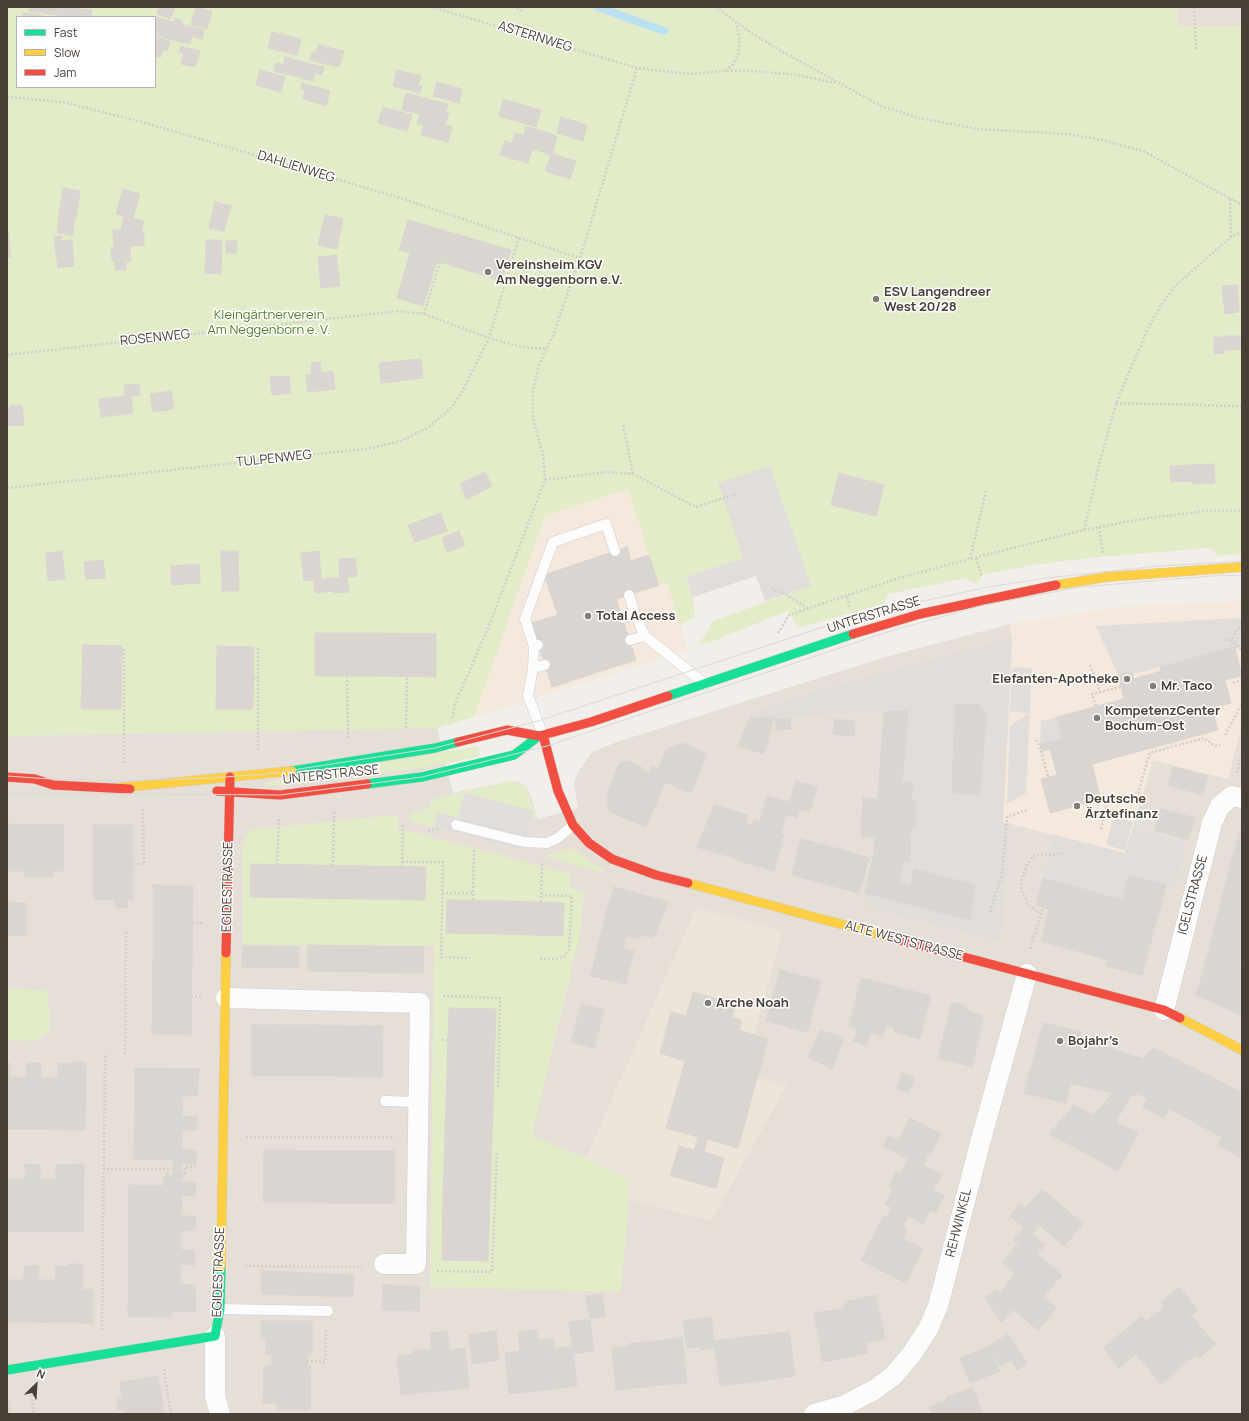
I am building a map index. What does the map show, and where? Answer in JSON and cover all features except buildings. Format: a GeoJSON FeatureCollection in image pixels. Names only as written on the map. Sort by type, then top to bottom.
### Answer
{"type":"FeatureCollection","features":[{"type":"Feature","properties":{"kind":"main road","name":"UNTERSTRASSE"},"geometry":{"type":"LineString","coordinates":[[206,791],[280,794],[335,789],[422,777],[514,755],[541,735],[591,722],[857,633],[935,610],[1066,583],[1178,571],[1242,567]]}},
{"type":"Feature","properties":{"kind":"main road","name":"UNTERSTRASSE"},"geometry":{"type":"LineString","coordinates":[[1227,569],[1242,571]]}},
{"type":"Feature","properties":{"kind":"main road","name":"UNTERSTRASSE"},"geometry":{"type":"LineString","coordinates":[[116,788],[334,765],[446,746],[507,730],[541,735]]}},
{"type":"Feature","properties":{"kind":"main road","name":"ALTE WESTSTRASSE"},"geometry":{"type":"LineString","coordinates":[[541,735],[558,791],[573,825],[589,843],[612,859],[656,875],[1164,1010],[1242,1050]]}},
{"type":"Feature","properties":{"kind":"main road","name":"UNTERSTRASSE"},"geometry":{"type":"LineString","coordinates":[[7,777],[35,779],[53,785],[191,790]]}},
{"type":"Feature","properties":{"kind":"main road","name":"EGIDESTRASSE"},"geometry":{"type":"LineString","coordinates":[[7,1370],[215,1336],[220,1309],[222,1138],[230,777]]}},
{"type":"Feature","properties":{"kind":"main road","name":"UNTERSTRASSE"},"geometry":{"type":"LineString","coordinates":[[40,791],[53,785]]}},
{"type":"Feature","properties":{"kind":"street","name":"IGELSTRASSE"},"geometry":{"type":"LineString","coordinates":[[1164,1010],[1212,823],[1220,806],[1232,796],[1242,798]]}},
{"type":"Feature","properties":{"kind":"street","name":"REHWINKEL"},"geometry":{"type":"LineString","coordinates":[[814,1414],[845,1404],[874,1390],[893,1376],[911,1355],[928,1328],[938,1306],[980,1143],[1027,974]]}},
{"type":"Feature","properties":{"kind":"street"},"geometry":{"type":"LineString","coordinates":[[226,998],[420,1003],[416,1264],[384,1264]]}},
{"type":"Feature","properties":{"kind":"street"},"geometry":{"type":"LineString","coordinates":[[215,1336],[215,1396],[220,1414]]}},
{"type":"Feature","properties":{"kind":"lane"},"geometry":{"type":"LineString","coordinates":[[541,735],[528,696],[536,646],[524,619],[553,542],[606,524],[615,551]]}},
{"type":"Feature","properties":{"kind":"lane"},"geometry":{"type":"LineString","coordinates":[[629,595],[635,614],[645,636],[705,684]]}},
{"type":"Feature","properties":{"kind":"lane"},"geometry":{"type":"LineString","coordinates":[[623,618],[635,614]]}},
{"type":"Feature","properties":{"kind":"lane"},"geometry":{"type":"LineString","coordinates":[[630,640],[645,636]]}},
{"type":"Feature","properties":{"kind":"lane"},"geometry":{"type":"LineString","coordinates":[[533,668],[545,665]]}},
{"type":"Feature","properties":{"kind":"lane"},"geometry":{"type":"LineString","coordinates":[[456,825],[524,842],[547,843],[558,838],[573,825]]}},
{"type":"Feature","properties":{"kind":"lane"},"geometry":{"type":"LineString","coordinates":[[385,1101],[418,1102]]}},
{"type":"Feature","properties":{"kind":"lane"},"geometry":{"type":"LineString","coordinates":[[220,1309],[327,1311]]}},
{"type":"Feature","properties":{"kind":"path","name":"ASTERNWEG"},"geometry":{"type":"LineString","coordinates":[[432,7],[637,68],[689,74],[725,71],[797,75],[838,84]]}},
{"type":"Feature","properties":{"kind":"path"},"geometry":{"type":"LineString","coordinates":[[512,7],[524,10]]}},
{"type":"Feature","properties":{"kind":"path"},"geometry":{"type":"LineString","coordinates":[[716,7],[735,22],[838,84],[881,106],[919,118],[978,129],[1068,134],[1102,140],[1143,151],[1185,173],[1230,200],[1242,205]]}},
{"type":"Feature","properties":{"kind":"path"},"geometry":{"type":"LineString","coordinates":[[1194,7],[1196,50]]}},
{"type":"Feature","properties":{"kind":"path"},"geometry":{"type":"LineString","coordinates":[[725,71],[733,64],[738,55],[740,41],[739,31],[735,22]]}},
{"type":"Feature","properties":{"kind":"path"},"geometry":{"type":"LineString","coordinates":[[446,746],[455,704],[488,628],[545,480],[543,455],[533,419],[533,390],[539,365],[554,333],[579,258],[637,68]]}},
{"type":"Feature","properties":{"kind":"path","name":"DAHLIENWEG"},"geometry":{"type":"LineString","coordinates":[[7,96],[63,102],[146,123],[400,198],[579,258]]}},
{"type":"Feature","properties":{"kind":"path"},"geometry":{"type":"LineString","coordinates":[[1230,200],[1231,238]]}},
{"type":"Feature","properties":{"kind":"path"},"geometry":{"type":"LineString","coordinates":[[1084,530],[1098,469],[1116,402],[1149,326],[1161,305],[1175,286],[1231,238],[1242,232]]}},
{"type":"Feature","properties":{"kind":"path","name":"TULPENWEG"},"geometry":{"type":"LineString","coordinates":[[7,488],[372,448],[401,441],[429,427],[452,407],[463,390],[489,338],[519,237]]}},
{"type":"Feature","properties":{"kind":"path"},"geometry":{"type":"LineString","coordinates":[[424,314],[440,262]]}},
{"type":"Feature","properties":{"kind":"path","name":"ROSENWEG"},"geometry":{"type":"LineString","coordinates":[[7,355],[398,311],[424,314],[489,338],[522,348],[547,349]]}},
{"type":"Feature","properties":{"kind":"path"},"geometry":{"type":"LineString","coordinates":[[1116,402],[1242,406]]}},
{"type":"Feature","properties":{"kind":"path"},"geometry":{"type":"LineString","coordinates":[[623,425],[633,474]]}},
{"type":"Feature","properties":{"kind":"path"},"geometry":{"type":"LineString","coordinates":[[545,480],[606,472],[633,474],[696,508],[739,493]]}},
{"type":"Feature","properties":{"kind":"path"},"geometry":{"type":"LineString","coordinates":[[970,559],[986,491]]}},
{"type":"Feature","properties":{"kind":"path"},"geometry":{"type":"LineString","coordinates":[[789,615],[899,578],[1084,530],[1205,511],[1242,511]]}},
{"type":"Feature","properties":{"kind":"path"},"geometry":{"type":"LineString","coordinates":[[771,589],[785,594],[808,609]]}},
{"type":"Feature","properties":{"kind":"path"},"geometry":{"type":"LineString","coordinates":[[1231,640],[1242,623]]}},
{"type":"Feature","properties":{"kind":"path"},"geometry":{"type":"LineString","coordinates":[[1225,640],[1231,640],[1242,650]]}},
{"type":"Feature","properties":{"kind":"path"},"geometry":{"type":"LineString","coordinates":[[258,648],[258,738]]}},
{"type":"Feature","properties":{"kind":"path"},"geometry":{"type":"LineString","coordinates":[[124,649],[124,736]]}},
{"type":"Feature","properties":{"kind":"path"},"geometry":{"type":"LineString","coordinates":[[1090,665],[1100,692]]}},
{"type":"Feature","properties":{"kind":"path"},"geometry":{"type":"LineString","coordinates":[[348,676],[348,732]]}},
{"type":"Feature","properties":{"kind":"path"},"geometry":{"type":"LineString","coordinates":[[406,677],[406,726]]}},
{"type":"Feature","properties":{"kind":"path"},"geometry":{"type":"LineString","coordinates":[[254,678],[258,679]]}},
{"type":"Feature","properties":{"kind":"path"},"geometry":{"type":"LineString","coordinates":[[1233,683],[1242,680]]}},
{"type":"Feature","properties":{"kind":"path"},"geometry":{"type":"LineString","coordinates":[[1096,706],[1092,694],[1121,687]]}},
{"type":"Feature","properties":{"kind":"path"},"geometry":{"type":"LineString","coordinates":[[1225,735],[1242,704]]}},
{"type":"Feature","properties":{"kind":"path"},"geometry":{"type":"LineString","coordinates":[[1204,738],[1215,746],[1220,745]]}},
{"type":"Feature","properties":{"kind":"path"},"geometry":{"type":"LineString","coordinates":[[1101,829],[1108,800],[1138,794],[1150,753],[1204,738]]}},
{"type":"Feature","properties":{"kind":"path"},"geometry":{"type":"LineString","coordinates":[[1036,740],[1040,747],[1048,777]]}},
{"type":"Feature","properties":{"kind":"path"},"geometry":{"type":"LineString","coordinates":[[133,864],[144,864],[144,789]]}},
{"type":"Feature","properties":{"kind":"path"},"geometry":{"type":"LineString","coordinates":[[333,866],[335,789]]}},
{"type":"Feature","properties":{"kind":"path"},"geometry":{"type":"LineString","coordinates":[[277,865],[280,794]]}},
{"type":"Feature","properties":{"kind":"path"},"geometry":{"type":"LineString","coordinates":[[990,912],[1002,875],[1007,817],[1027,810]]}},
{"type":"Feature","properties":{"kind":"path"},"geometry":{"type":"LineString","coordinates":[[402,867],[403,824]]}},
{"type":"Feature","properties":{"kind":"path"},"geometry":{"type":"LineString","coordinates":[[473,900],[475,830]]}},
{"type":"Feature","properties":{"kind":"path"},"geometry":{"type":"LineString","coordinates":[[1040,913],[1029,906],[1021,890],[1021,881],[1027,865],[1032,857],[1062,853]]}},
{"type":"Feature","properties":{"kind":"path"},"geometry":{"type":"LineString","coordinates":[[541,902],[542,861]]}},
{"type":"Feature","properties":{"kind":"path"},"geometry":{"type":"LineString","coordinates":[[402,862],[443,862],[441,957],[470,958]]}},
{"type":"Feature","properties":{"kind":"path"},"geometry":{"type":"LineString","coordinates":[[442,893],[473,893]]}},
{"type":"Feature","properties":{"kind":"path"},"geometry":{"type":"LineString","coordinates":[[540,959],[558,959],[565,956],[570,949],[572,896],[542,895]]}},
{"type":"Feature","properties":{"kind":"path"},"geometry":{"type":"LineString","coordinates":[[1027,974],[1030,950],[1040,913],[1043,908]]}},
{"type":"Feature","properties":{"kind":"path"},"geometry":{"type":"LineString","coordinates":[[125,1054],[126,931]]}},
{"type":"Feature","properties":{"kind":"path"},"geometry":{"type":"LineString","coordinates":[[420,1003],[432,996],[500,998],[498,1088]]}},
{"type":"Feature","properties":{"kind":"path"},"geometry":{"type":"LineString","coordinates":[[101,1354],[105,1053]]}},
{"type":"Feature","properties":{"kind":"path"},"geometry":{"type":"LineString","coordinates":[[222,1138],[418,1137]]}},
{"type":"Feature","properties":{"kind":"path"},"geometry":{"type":"LineString","coordinates":[[416,1264],[432,1271],[492,1272],[496,1152]]}},
{"type":"Feature","properties":{"kind":"path"},"geometry":{"type":"LineString","coordinates":[[103,1169],[168,1169],[167,1176],[185,1176],[185,1167],[198,1168],[198,1174]]}},
{"type":"Feature","properties":{"kind":"path"},"geometry":{"type":"LineString","coordinates":[[221,1266],[372,1267],[384,1264]]}},
{"type":"Feature","properties":{"kind":"path"},"geometry":{"type":"LineString","coordinates":[[307,1361],[325,1362],[327,1311]]}},
{"type":"Feature","properties":{"kind":"path"},"geometry":{"type":"LineString","coordinates":[[160,1345],[171,1414]]}},
{"type":"Feature","properties":{"kind":"shaded area"},"geometry":{"type":"Polygon","coordinates":[[[1176,7],[1242,7],[1242,26],[1178,26],[1176,7]]]}},
{"type":"Feature","properties":{"kind":"shaded area"},"geometry":{"type":"Polygon","coordinates":[[[770,466],[811,586],[765,601],[756,576],[693,597],[686,577],[743,558],[718,483],[770,466]]]}},
{"type":"Feature","properties":{"kind":"shaded area"},"geometry":{"type":"Polygon","coordinates":[[[628,489],[659,585],[667,582],[688,650],[474,717],[545,516],[628,489]]]}},
{"type":"Feature","properties":{"kind":"shaded area"},"geometry":{"type":"Polygon","coordinates":[[[1242,601],[1242,723],[1228,779],[1153,760],[1125,853],[1003,822],[1012,652],[1010,624],[1119,607],[1242,601]]]}},
{"type":"Feature","properties":{"kind":"shaded area"},"geometry":{"type":"Polygon","coordinates":[[[7,609],[437,728],[453,793],[512,781],[519,782],[529,791],[538,819],[578,808],[574,783],[578,772],[592,752],[617,742],[882,658],[1010,624],[1012,635],[1007,823],[1125,853],[1153,760],[1228,779],[1242,723],[1242,1414],[7,1414],[7,609]]]}},
{"type":"Feature","properties":{"kind":"shaded area"},"geometry":{"type":"Polygon","coordinates":[[[1241,618],[1242,651],[1235,647],[1133,674],[1132,671],[1118,675],[1096,626],[1241,618]]]}},
{"type":"Feature","properties":{"kind":"shaded area"},"geometry":{"type":"Polygon","coordinates":[[[1012,635],[1003,822],[1010,824],[1001,942],[867,907],[865,893],[874,853],[884,712],[750,718],[751,713],[808,693],[993,643],[1012,635]]]}},
{"type":"Feature","properties":{"kind":"shaded area"},"geometry":{"type":"Polygon","coordinates":[[[1012,667],[1032,668],[1026,793],[1007,804],[1010,726],[1029,713],[1010,712],[1012,667]]]}},
{"type":"Feature","properties":{"kind":"shaded area"},"geometry":{"type":"Polygon","coordinates":[[[1057,717],[1063,739],[1040,744],[1041,721],[1057,717]]]}},
{"type":"Feature","properties":{"kind":"shaded area"},"geometry":{"type":"Polygon","coordinates":[[[465,793],[533,811],[522,850],[434,826],[438,812],[458,818],[465,793]]]}},
{"type":"Feature","properties":{"kind":"shaded area"},"geometry":{"type":"Polygon","coordinates":[[[1114,816],[1133,822],[1125,850],[1106,845],[1114,816]]]}},
{"type":"Feature","properties":{"kind":"shaded area"},"geometry":{"type":"Polygon","coordinates":[[[1133,828],[1187,843],[1175,888],[1129,875],[1122,900],[1043,878],[1055,835],[1125,853],[1133,828]]]}},
{"type":"Feature","properties":{"kind":"shaded area","name":"Arche Noah"},"geometry":{"type":"Polygon","coordinates":[[[696,908],[760,924],[782,932],[744,1073],[787,1085],[711,1221],[629,1199],[626,1178],[586,1158],[696,908]]]}},
{"type":"Feature","properties":{"kind":"green space","name":"Kleingärtnerverein Am Neggenborn e. V."},"geometry":{"type":"Polygon","coordinates":[[[7,7],[1176,7],[1178,26],[1242,26],[1242,554],[1219,556],[1211,548],[1097,557],[1039,564],[982,575],[978,583],[974,583],[966,578],[889,594],[883,604],[798,628],[788,611],[711,642],[699,645],[713,621],[810,586],[743,558],[686,577],[693,597],[695,616],[680,625],[667,582],[659,585],[628,489],[545,516],[474,717],[437,728],[7,736],[7,7]]]}},
{"type":"Feature","properties":{"kind":"green space"},"geometry":{"type":"Polygon","coordinates":[[[478,746],[480,756],[428,767],[265,787],[264,783],[478,746]]]}},
{"type":"Feature","properties":{"kind":"green space"},"geometry":{"type":"Polygon","coordinates":[[[512,781],[525,786],[538,819],[531,817],[533,811],[465,793],[458,818],[438,812],[434,826],[431,827],[415,823],[409,819],[410,814],[429,808],[432,801],[436,798],[512,781]]]}},
{"type":"Feature","properties":{"kind":"green space"},"geometry":{"type":"Polygon","coordinates":[[[394,815],[399,818],[399,831],[410,831],[571,874],[569,887],[584,892],[580,934],[532,1136],[586,1158],[626,1178],[629,1199],[621,1292],[430,1287],[434,946],[243,944],[242,852],[245,838],[249,832],[256,829],[394,815]]]}},
{"type":"Feature","properties":{"kind":"green space"},"geometry":{"type":"Polygon","coordinates":[[[568,849],[575,850],[596,864],[604,870],[603,873],[544,856],[568,849]]]}},
{"type":"Feature","properties":{"kind":"green space"},"geometry":{"type":"Polygon","coordinates":[[[7,988],[48,991],[50,1031],[36,1041],[7,1040],[7,988]]]}},
{"type":"Feature","properties":{"kind":"waterway"},"geometry":{"type":"LineString","coordinates":[[598,7],[664,31]]}},
{"type":"Feature","properties":{"kind":"tram line"},"geometry":{"type":"LineString","coordinates":[[7,776],[112,781],[210,778],[267,774],[435,748],[538,721],[826,626],[882,610],[988,587],[1047,578],[1159,566],[1242,561]]}},
{"type":"Feature","properties":{"kind":"tram line"},"geometry":{"type":"LineString","coordinates":[[7,793],[280,795],[422,777],[547,746],[884,633],[983,605],[1081,587],[1224,575],[1242,576]]}},
{"type":"Feature","properties":{"kind":"traffic: fast"},"geometry":{"type":"LineString","coordinates":[[668,696],[853,634]]}},
{"type":"Feature","properties":{"kind":"traffic: fast"},"geometry":{"type":"LineString","coordinates":[[367,784],[422,777],[514,755],[539,736]]}},
{"type":"Feature","properties":{"kind":"traffic: fast"},"geometry":{"type":"LineString","coordinates":[[292,771],[435,748],[458,742]]}},
{"type":"Feature","properties":{"kind":"traffic: fast"},"geometry":{"type":"LineString","coordinates":[[7,1370],[215,1336],[220,1309],[221,1266]]}},
{"type":"Feature","properties":{"kind":"traffic: slow"},"geometry":{"type":"LineString","coordinates":[[1056,585],[1107,577],[1242,567]]}},
{"type":"Feature","properties":{"kind":"traffic: slow"},"geometry":{"type":"LineString","coordinates":[[116,788],[292,771]]}},
{"type":"Feature","properties":{"kind":"traffic: slow"},"geometry":{"type":"LineString","coordinates":[[688,883],[892,938]]}},
{"type":"Feature","properties":{"kind":"traffic: slow"},"geometry":{"type":"LineString","coordinates":[[221,1266],[226,953]]}},
{"type":"Feature","properties":{"kind":"traffic: slow"},"geometry":{"type":"LineString","coordinates":[[1180,1018],[1242,1050]]}},
{"type":"Feature","properties":{"kind":"traffic: jam"},"geometry":{"type":"LineString","coordinates":[[853,634],[920,614],[1056,585]]}},
{"type":"Feature","properties":{"kind":"traffic: jam"},"geometry":{"type":"LineString","coordinates":[[458,742],[507,730],[539,736],[591,722],[668,696]]}},
{"type":"Feature","properties":{"kind":"traffic: jam"},"geometry":{"type":"LineString","coordinates":[[543,735],[558,791],[573,825],[589,843],[612,859],[656,875],[688,883]]}},
{"type":"Feature","properties":{"kind":"traffic: jam"},"geometry":{"type":"LineString","coordinates":[[7,777],[35,779],[53,785],[130,789]]}},
{"type":"Feature","properties":{"kind":"traffic: jam"},"geometry":{"type":"LineString","coordinates":[[226,953],[230,777]]}},
{"type":"Feature","properties":{"kind":"traffic: jam"},"geometry":{"type":"LineString","coordinates":[[217,791],[280,795],[367,784]]}},
{"type":"Feature","properties":{"kind":"traffic: jam"},"geometry":{"type":"LineString","coordinates":[[892,938],[1164,1010],[1180,1018]]}},
{"type":"Feature","properties":{"kind":"place","name":"Vereinsheim KGV Am Neggenborn e.V."},"geometry":{"type":"Point","coordinates":[488,272]}},
{"type":"Feature","properties":{"kind":"place","name":"ESV Langendreer West 20/28"},"geometry":{"type":"Point","coordinates":[876,299]}},
{"type":"Feature","properties":{"kind":"place","name":"Total Access"},"geometry":{"type":"Point","coordinates":[588,616]}},
{"type":"Feature","properties":{"kind":"place","name":"Elefanten-Apotheke"},"geometry":{"type":"Point","coordinates":[1127,679]}},
{"type":"Feature","properties":{"kind":"place","name":"Mr. Taco"},"geometry":{"type":"Point","coordinates":[1153,686]}},
{"type":"Feature","properties":{"kind":"place","name":"KompetenzCenter Bochum-Ost"},"geometry":{"type":"Point","coordinates":[1097,718]}},
{"type":"Feature","properties":{"kind":"place","name":"Deutsche Ärztefinanz"},"geometry":{"type":"Point","coordinates":[1077,806]}},
{"type":"Feature","properties":{"kind":"place","name":"Arche Noah"},"geometry":{"type":"Point","coordinates":[708,1003]}},
{"type":"Feature","properties":{"kind":"place","name":"Bojahr’s"},"geometry":{"type":"Point","coordinates":[1060,1041]}}]}
